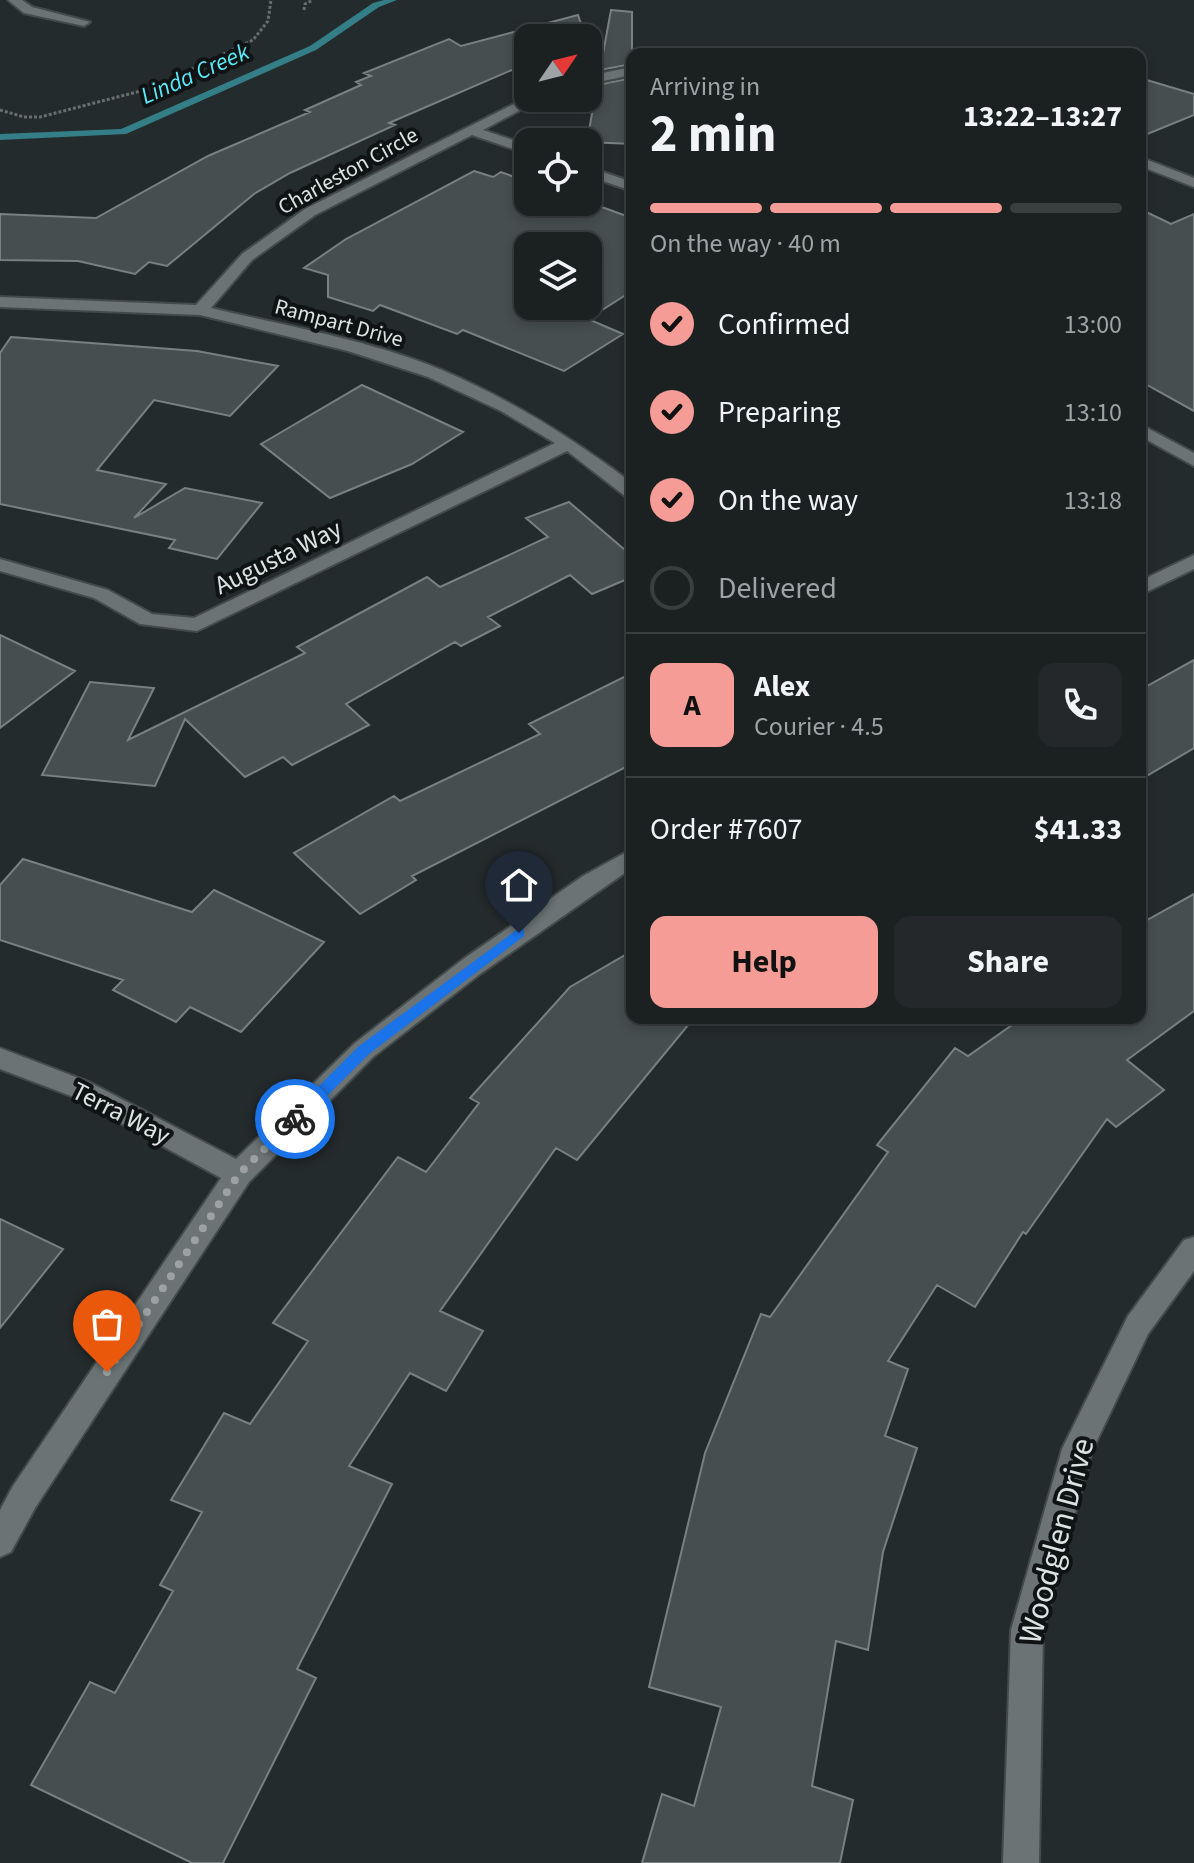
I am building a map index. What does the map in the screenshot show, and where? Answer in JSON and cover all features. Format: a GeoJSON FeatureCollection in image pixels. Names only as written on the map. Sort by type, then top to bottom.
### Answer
{"type":"FeatureCollection","features":[{"type":"Feature","properties":{"kind":"street"},"geometry":{"type":"LineString","coordinates":[[14,0],[28,10],[84,22]]}},
{"type":"Feature","properties":{"kind":"street"},"geometry":{"type":"LineString","coordinates":[[602,77],[626,72]]}},
{"type":"Feature","properties":{"kind":"street","name":"Charleston Circle"},"geometry":{"type":"LineString","coordinates":[[200,310],[247,257],[310,212],[514,109]]}},
{"type":"Feature","properties":{"kind":"street"},"geometry":{"type":"LineString","coordinates":[[470,130],[514,145]]}},
{"type":"Feature","properties":{"kind":"street"},"geometry":{"type":"LineString","coordinates":[[1171,173],[1194,162]]}},
{"type":"Feature","properties":{"kind":"street"},"geometry":{"type":"LineString","coordinates":[[1146,163],[1194,183]]}},
{"type":"Feature","properties":{"kind":"street"},"geometry":{"type":"LineString","coordinates":[[602,176],[626,185]]}},
{"type":"Feature","properties":{"kind":"street","name":"Rampart Drive"},"geometry":{"type":"LineString","coordinates":[[0,302],[200,310],[353,347],[434,373],[507,407],[568,443],[626,487]]}},
{"type":"Feature","properties":{"kind":"street"},"geometry":{"type":"LineString","coordinates":[[1146,433],[1194,461]]}},
{"type":"Feature","properties":{"kind":"street","name":"Augusta Way"},"geometry":{"type":"LineString","coordinates":[[0,565],[101,594],[147,620],[197,625],[568,443]]}},
{"type":"Feature","properties":{"kind":"street"},"geometry":{"type":"LineString","coordinates":[[1146,586],[1194,561]]}},
{"type":"Feature","properties":{"kind":"street"},"geometry":{"type":"LineString","coordinates":[[0,1541],[24,1497],[239,1174],[364,1050],[483,958],[626,861]]}},
{"type":"Feature","properties":{"kind":"street","name":"Terra Way"},"geometry":{"type":"LineString","coordinates":[[0,1058],[80,1089],[239,1174]]}},
{"type":"Feature","properties":{"kind":"street","name":"Woodglen Drive"},"geometry":{"type":"LineString","coordinates":[[1021,1863],[1027,1630],[1077,1449],[1138,1325],[1194,1249]]}},
{"type":"Feature","properties":{"kind":"path"},"geometry":{"type":"LineString","coordinates":[[0,110],[24,117],[40,117],[152,88],[253,40],[268,21],[271,0]]}},
{"type":"Feature","properties":{"kind":"path"},"geometry":{"type":"LineString","coordinates":[[304,10],[305,4],[313,0]]}},
{"type":"Feature","properties":{"kind":"building"},"geometry":{"type":"Polygon","coordinates":[[[611,10],[632,12],[632,48],[626,48],[626,65],[602,70],[611,10]]]}},
{"type":"Feature","properties":{"kind":"building"},"geometry":{"type":"Polygon","coordinates":[[[578,15],[581,24],[544,24],[578,15]]]}},
{"type":"Feature","properties":{"kind":"building"},"geometry":{"type":"Polygon","coordinates":[[[514,32],[514,69],[389,123],[395,125],[290,173],[254,194],[167,266],[149,262],[135,274],[78,261],[0,260],[0,214],[96,218],[208,156],[310,112],[305,110],[361,85],[356,82],[371,76],[364,73],[449,39],[461,46],[514,32]]]}},
{"type":"Feature","properties":{"kind":"building"},"geometry":{"type":"Polygon","coordinates":[[[626,79],[626,144],[602,143],[602,128],[589,128],[592,112],[602,112],[602,84],[626,79]]]}},
{"type":"Feature","properties":{"kind":"building"},"geometry":{"type":"Polygon","coordinates":[[[1146,80],[1194,94],[1194,115],[1146,135],[1146,80]]]}},
{"type":"Feature","properties":{"kind":"building"},"geometry":{"type":"Polygon","coordinates":[[[474,171],[493,177],[501,172],[514,177],[514,216],[602,216],[602,207],[626,216],[626,295],[602,310],[602,232],[514,232],[514,320],[590,320],[623,334],[564,371],[463,330],[457,334],[380,305],[373,311],[328,297],[328,275],[304,268],[346,239],[474,171]]]}},
{"type":"Feature","properties":{"kind":"building"},"geometry":{"type":"Polygon","coordinates":[[[1146,212],[1171,224],[1194,214],[1194,411],[1146,384],[1146,212]]]}},
{"type":"Feature","properties":{"kind":"building"},"geometry":{"type":"Polygon","coordinates":[[[11,337],[197,351],[278,366],[230,416],[154,400],[97,470],[166,484],[134,518],[185,488],[262,503],[217,559],[169,548],[175,540],[0,504],[0,353],[11,337]]]}},
{"type":"Feature","properties":{"kind":"building"},"geometry":{"type":"Polygon","coordinates":[[[362,385],[463,432],[412,464],[330,498],[261,444],[362,385]]]}},
{"type":"Feature","properties":{"kind":"building"},"geometry":{"type":"Polygon","coordinates":[[[569,502],[626,551],[626,580],[592,594],[570,575],[488,617],[500,626],[461,646],[455,642],[346,704],[369,725],[292,765],[283,757],[245,777],[185,719],[155,786],[42,775],[90,682],[154,688],[128,740],[305,653],[297,647],[427,577],[440,587],[548,537],[526,518],[569,502]]]}},
{"type":"Feature","properties":{"kind":"building"},"geometry":{"type":"Polygon","coordinates":[[[0,635],[75,671],[0,728],[0,635]]]}},
{"type":"Feature","properties":{"kind":"building"},"geometry":{"type":"Polygon","coordinates":[[[1194,660],[1194,748],[1146,776],[1146,687],[1194,660]]]}},
{"type":"Feature","properties":{"kind":"building"},"geometry":{"type":"Polygon","coordinates":[[[626,676],[626,767],[412,876],[416,880],[360,914],[294,853],[394,796],[400,801],[540,734],[529,724],[626,676]]]}},
{"type":"Feature","properties":{"kind":"building"},"geometry":{"type":"Polygon","coordinates":[[[23,859],[192,912],[214,890],[324,942],[241,1032],[190,1007],[176,1022],[113,990],[123,980],[0,940],[0,885],[23,859]]]}},
{"type":"Feature","properties":{"kind":"building"},"geometry":{"type":"Polygon","coordinates":[[[1194,894],[1194,1011],[1127,1060],[1164,1090],[1116,1127],[1107,1119],[1026,1234],[1023,1232],[975,1307],[937,1285],[888,1361],[908,1369],[885,1436],[917,1448],[883,1552],[868,1650],[836,1641],[812,1786],[853,1800],[840,1863],[642,1863],[662,1794],[694,1806],[721,1707],[649,1687],[705,1453],[761,1314],[770,1317],[888,1152],[877,1145],[955,1048],[968,1056],[1013,1024],[1146,1024],[1146,921],[1194,894]]]}},
{"type":"Feature","properties":{"kind":"building"},"geometry":{"type":"Polygon","coordinates":[[[626,954],[626,1024],[689,1024],[577,1160],[556,1148],[440,1311],[483,1331],[446,1391],[410,1373],[349,1466],[392,1484],[297,1669],[316,1678],[223,1863],[192,1863],[31,1785],[90,1682],[115,1693],[173,1591],[160,1585],[202,1512],[171,1500],[224,1413],[250,1424],[308,1341],[273,1323],[398,1157],[426,1172],[479,1103],[470,1098],[570,987],[626,954]]]}},
{"type":"Feature","properties":{"kind":"building"},"geometry":{"type":"Polygon","coordinates":[[[0,1219],[63,1249],[0,1328],[0,1219]]]}},
{"type":"Feature","properties":{"kind":"waterway","name":"Linda Creek"},"geometry":{"type":"LineString","coordinates":[[0,137],[123,132],[313,48],[376,5],[393,0]]}},
{"type":"Feature","properties":{"kind":"way so far"},"geometry":{"type":"LineString","coordinates":[[107,1372],[239,1174],[295,1119]]}},
{"type":"Feature","properties":{"kind":"route"},"geometry":{"type":"LineString","coordinates":[[295,1119],[364,1050],[519,933]]}}]}
